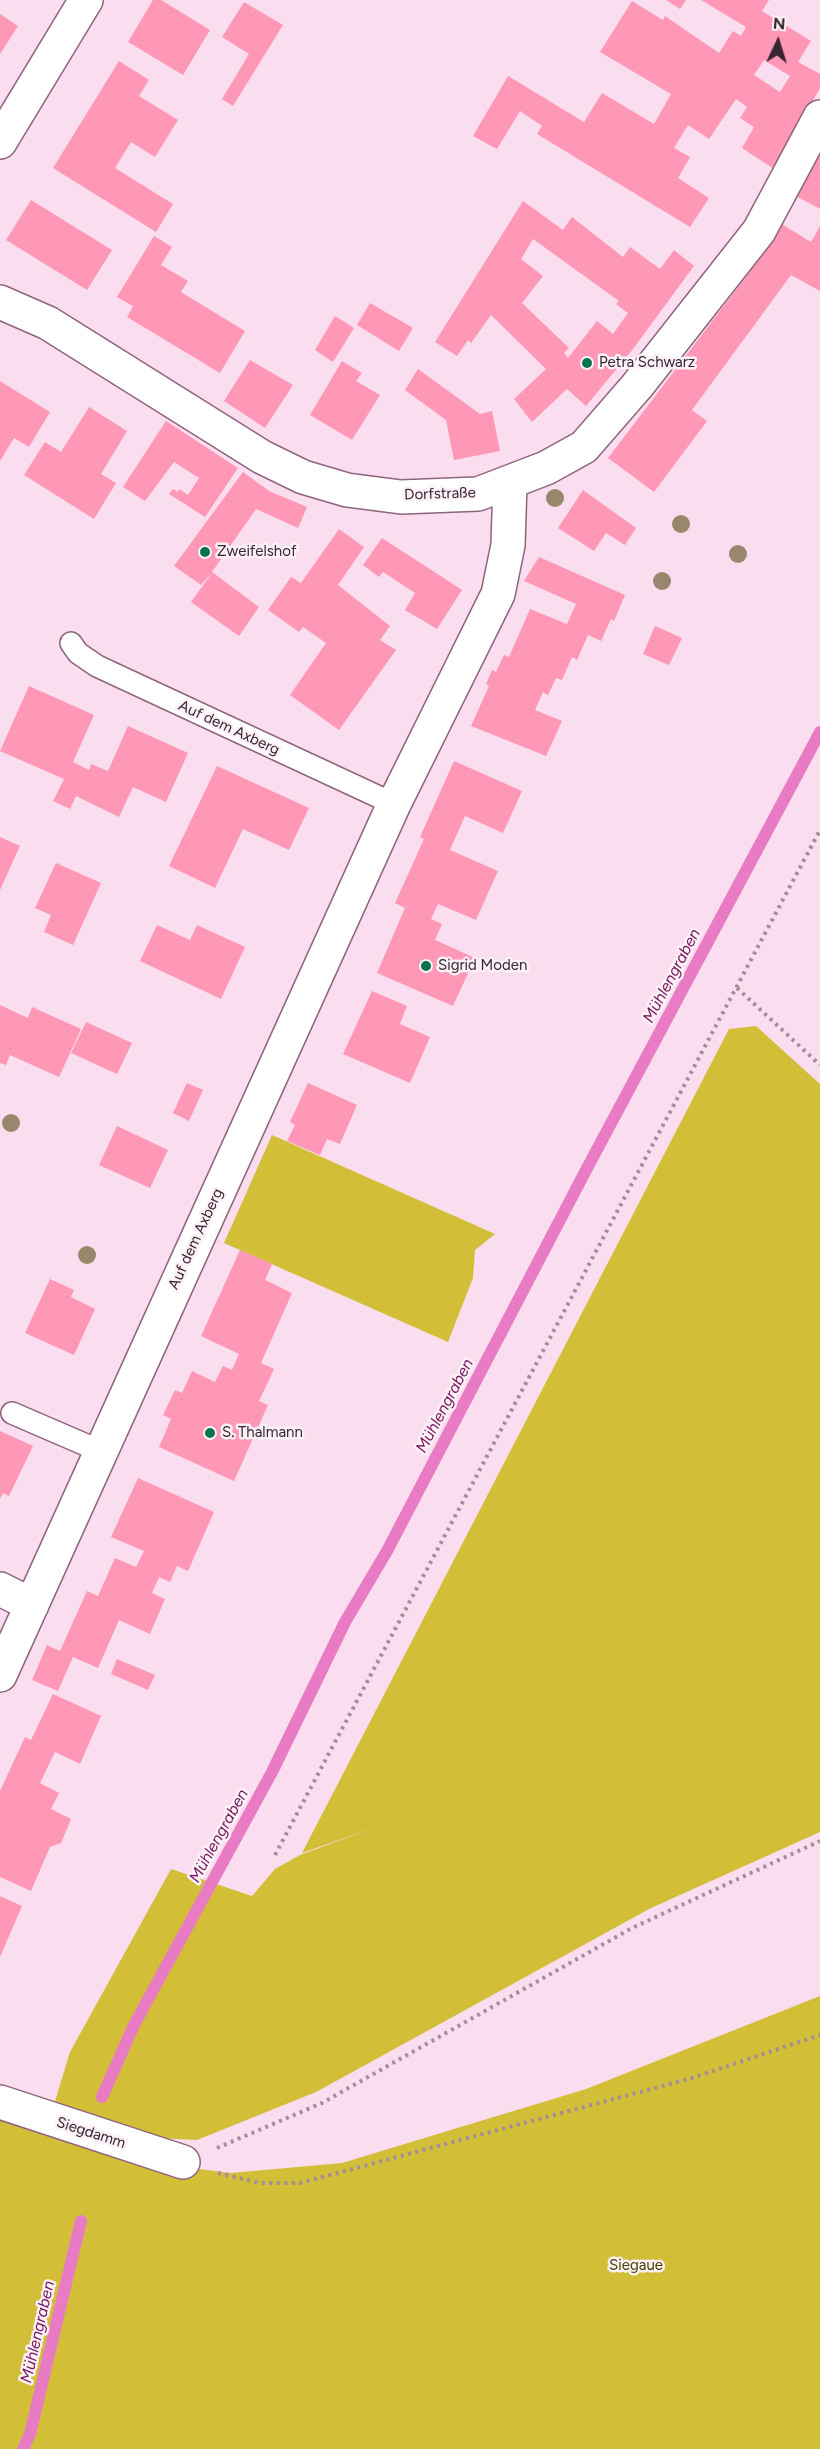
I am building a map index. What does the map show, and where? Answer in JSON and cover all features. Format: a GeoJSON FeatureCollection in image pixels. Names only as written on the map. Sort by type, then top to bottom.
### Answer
{"type":"FeatureCollection","features":[{"type":"Feature","properties":{"kind":"street"},"geometry":{"type":"LineString","coordinates":[[0,142],[86,0]]}},
{"type":"Feature","properties":{"kind":"street","name":"Dorfstraße"},"geometry":{"type":"LineString","coordinates":[[0,302],[48,323],[262,457],[303,477],[347,490],[401,497],[478,494],[546,468],[585,447],[637,386],[759,231],[820,117]]}},
{"type":"Feature","properties":{"kind":"street","name":"Auf dem Axberg"},"geometry":{"type":"LineString","coordinates":[[0,1675],[394,804],[498,594],[508,545],[510,483]]}},
{"type":"Feature","properties":{"kind":"street"},"geometry":{"type":"LineString","coordinates":[[0,1589],[32,1605]]}},
{"type":"Feature","properties":{"kind":"street","name":"Siegdamm"},"geometry":{"type":"LineString","coordinates":[[0,2103],[183,2162]]}},
{"type":"Feature","properties":{"kind":"lane","name":"Auf dem Axberg"},"geometry":{"type":"LineString","coordinates":[[71,643],[78,653],[97,666],[394,804]]}},
{"type":"Feature","properties":{"kind":"lane"},"geometry":{"type":"LineString","coordinates":[[12,1413],[100,1451]]}},
{"type":"Feature","properties":{"kind":"path"},"geometry":{"type":"LineString","coordinates":[[275,1855],[820,830]]}},
{"type":"Feature","properties":{"kind":"path"},"geometry":{"type":"LineString","coordinates":[[737,988],[820,1065]]}},
{"type":"Feature","properties":{"kind":"path"},"geometry":{"type":"LineString","coordinates":[[183,2162],[322,2103],[632,1928],[820,1841]]}},
{"type":"Feature","properties":{"kind":"path"},"geometry":{"type":"LineString","coordinates":[[183,2162],[260,2183],[300,2184],[692,2078],[820,2035]]}},
{"type":"Feature","properties":{"kind":"green space"},"geometry":{"type":"Polygon","coordinates":[[[756,1026],[820,1084],[820,1832],[651,1908],[316,2092],[197,2140],[135,2137],[53,2108],[70,2052],[171,1869],[252,1896],[275,1869],[300,1855],[373,1828],[302,1853],[729,1029],[756,1026]]]}},
{"type":"Feature","properties":{"kind":"green space"},"geometry":{"type":"Polygon","coordinates":[[[272,1135],[495,1234],[475,1250],[473,1278],[448,1342],[224,1243],[272,1135]]]}},
{"type":"Feature","properties":{"kind":"green space","name":"Siegaue"},"geometry":{"type":"Polygon","coordinates":[[[820,1996],[820,2449],[0,2449],[0,2120],[31,2131],[34,2118],[150,2163],[231,2173],[342,2163],[586,2089],[820,1996]]]}},
{"type":"Feature","properties":{"kind":"building"},"geometry":{"type":"Polygon","coordinates":[[[153,0],[161,0],[210,30],[183,75],[128,42],[153,0]]]}},
{"type":"Feature","properties":{"kind":"building"},"geometry":{"type":"Polygon","coordinates":[[[666,0],[686,0],[680,9],[666,0]]]}},
{"type":"Feature","properties":{"kind":"building"},"geometry":{"type":"Polygon","coordinates":[[[701,0],[769,0],[762,11],[811,41],[798,62],[820,74],[820,88],[774,169],[742,148],[754,127],[740,118],[747,107],[736,99],[709,139],[688,125],[674,148],[690,157],[678,178],[709,198],[690,227],[537,134],[542,126],[520,111],[497,149],[473,136],[508,76],[584,122],[602,93],[654,124],[671,94],[600,52],[632,1],[663,20],[665,16],[719,53],[733,31],[741,36],[746,27],[701,0]],[[764,60],[754,75],[780,92],[790,76],[764,60]]]}},
{"type":"Feature","properties":{"kind":"building"},"geometry":{"type":"Polygon","coordinates":[[[244,2],[283,25],[233,106],[222,99],[249,54],[222,37],[244,2]]]}},
{"type":"Feature","properties":{"kind":"building"},"geometry":{"type":"Polygon","coordinates":[[[0,14],[18,26],[0,54],[0,14]]]}},
{"type":"Feature","properties":{"kind":"building"},"geometry":{"type":"Polygon","coordinates":[[[119,61],[149,80],[139,96],[178,120],[155,157],[131,142],[115,168],[173,204],[156,232],[53,168],[119,61]]]}},
{"type":"Feature","properties":{"kind":"building"},"geometry":{"type":"Polygon","coordinates":[[[820,151],[820,209],[794,195],[820,151]]]}},
{"type":"Feature","properties":{"kind":"building"},"geometry":{"type":"Polygon","coordinates":[[[31,200],[112,250],[87,290],[6,240],[31,200]]]}},
{"type":"Feature","properties":{"kind":"building"},"geometry":{"type":"Polygon","coordinates":[[[523,201],[563,230],[572,217],[623,257],[630,247],[660,269],[674,250],[694,266],[633,349],[586,406],[567,389],[532,422],[514,399],[546,369],[491,315],[471,343],[468,340],[457,356],[435,342],[523,201]],[[533,239],[521,259],[543,276],[522,303],[569,348],[564,353],[568,358],[597,321],[613,334],[628,313],[616,304],[619,301],[533,239]]]}},
{"type":"Feature","properties":{"kind":"building"},"geometry":{"type":"Polygon","coordinates":[[[780,223],[811,242],[820,226],[820,291],[791,275],[692,410],[707,421],[654,492],[608,458],[761,257],[780,223]]]}},
{"type":"Feature","properties":{"kind":"building"},"geometry":{"type":"Polygon","coordinates":[[[154,236],[172,247],[161,265],[188,281],[181,292],[245,331],[220,373],[127,317],[133,306],[117,297],[154,236]]]}},
{"type":"Feature","properties":{"kind":"building"},"geometry":{"type":"Polygon","coordinates":[[[370,303],[413,328],[399,351],[357,325],[370,303]]]}},
{"type":"Feature","properties":{"kind":"building"},"geometry":{"type":"Polygon","coordinates":[[[335,316],[354,328],[333,362],[315,350],[335,316]]]}},
{"type":"Feature","properties":{"kind":"building"},"geometry":{"type":"Polygon","coordinates":[[[250,360],[293,385],[265,428],[224,401],[250,360]]]}},
{"type":"Feature","properties":{"kind":"building"},"geometry":{"type":"Polygon","coordinates":[[[342,361],[362,373],[356,381],[380,395],[352,440],[310,415],[342,361]]]}},
{"type":"Feature","properties":{"kind":"building"},"geometry":{"type":"Polygon","coordinates":[[[418,369],[480,414],[492,411],[500,451],[454,460],[446,420],[405,390],[418,369]]]}},
{"type":"Feature","properties":{"kind":"building"},"geometry":{"type":"Polygon","coordinates":[[[0,381],[50,412],[29,447],[14,438],[0,461],[0,381]]]}},
{"type":"Feature","properties":{"kind":"building"},"geometry":{"type":"Polygon","coordinates":[[[89,407],[127,431],[101,474],[116,483],[94,519],[24,475],[45,442],[61,452],[89,407]]]}},
{"type":"Feature","properties":{"kind":"building"},"geometry":{"type":"Polygon","coordinates":[[[166,421],[238,468],[205,517],[169,494],[173,489],[178,492],[179,489],[188,495],[199,478],[174,462],[145,501],[123,487],[166,421]]]}},
{"type":"Feature","properties":{"kind":"building"},"geometry":{"type":"Polygon","coordinates":[[[243,472],[269,491],[307,507],[298,528],[256,509],[212,572],[259,607],[239,636],[191,602],[212,573],[201,585],[174,566],[243,472]]]}},
{"type":"Feature","properties":{"kind":"building"},"geometry":{"type":"Polygon","coordinates":[[[583,490],[636,528],[625,545],[606,533],[594,551],[558,528],[583,490]]]}},
{"type":"Feature","properties":{"kind":"building"},"geometry":{"type":"Polygon","coordinates":[[[339,529],[364,547],[338,585],[390,626],[380,640],[396,650],[339,730],[290,695],[326,643],[303,627],[299,632],[268,610],[291,577],[301,583],[339,529]]]}},
{"type":"Feature","properties":{"kind":"building"},"geometry":{"type":"Polygon","coordinates":[[[382,538],[462,590],[437,629],[405,610],[415,593],[383,572],[379,577],[363,565],[382,538]]]}},
{"type":"Feature","properties":{"kind":"building"},"geometry":{"type":"Polygon","coordinates":[[[539,557],[625,595],[614,621],[611,619],[601,641],[588,635],[577,660],[572,657],[562,680],[556,678],[548,695],[543,692],[535,710],[562,721],[546,756],[471,726],[489,686],[486,684],[492,670],[496,672],[504,655],[509,657],[530,609],[567,624],[576,604],[524,581],[539,557]]]}},
{"type":"Feature","properties":{"kind":"building"},"geometry":{"type":"Polygon","coordinates":[[[655,626],[682,638],[669,665],[643,654],[655,626]]]}},
{"type":"Feature","properties":{"kind":"building"},"geometry":{"type":"Polygon","coordinates":[[[29,686],[94,715],[73,762],[89,770],[91,764],[108,771],[128,726],[188,753],[166,802],[133,787],[119,817],[76,796],[70,809],[53,801],[64,779],[0,751],[29,686]]]}},
{"type":"Feature","properties":{"kind":"building"},"geometry":{"type":"Polygon","coordinates":[[[454,761],[522,791],[503,833],[465,816],[450,850],[498,871],[476,920],[438,904],[431,919],[442,924],[435,940],[475,958],[453,1006],[377,973],[405,908],[395,903],[424,839],[420,837],[454,761]]]}},
{"type":"Feature","properties":{"kind":"building"},"geometry":{"type":"Polygon","coordinates":[[[217,766],[309,808],[289,850],[243,829],[215,888],[169,866],[217,766]]]}},
{"type":"Feature","properties":{"kind":"building"},"geometry":{"type":"Polygon","coordinates":[[[0,837],[20,846],[0,890],[0,837]]]}},
{"type":"Feature","properties":{"kind":"building"},"geometry":{"type":"Polygon","coordinates":[[[56,863],[101,883],[73,945],[44,932],[51,915],[35,908],[56,863]]]}},
{"type":"Feature","properties":{"kind":"building"},"geometry":{"type":"Polygon","coordinates":[[[157,925],[190,940],[197,925],[245,947],[221,999],[140,961],[157,925]]]}},
{"type":"Feature","properties":{"kind":"building"},"geometry":{"type":"Polygon","coordinates":[[[372,991],[407,1006],[400,1024],[430,1037],[410,1083],[343,1054],[372,991]]]}},
{"type":"Feature","properties":{"kind":"building"},"geometry":{"type":"Polygon","coordinates":[[[0,1005],[28,1018],[32,1007],[81,1029],[59,1077],[10,1055],[6,1065],[0,1063],[0,1005]]]}},
{"type":"Feature","properties":{"kind":"building"},"geometry":{"type":"Polygon","coordinates":[[[86,1022],[132,1043],[117,1074],[71,1053],[86,1022]]]}},
{"type":"Feature","properties":{"kind":"building"},"geometry":{"type":"Polygon","coordinates":[[[187,1083],[203,1090],[189,1121],[173,1113],[187,1083]]]}},
{"type":"Feature","properties":{"kind":"building"},"geometry":{"type":"Polygon","coordinates":[[[308,1083],[357,1105],[340,1144],[327,1139],[320,1155],[287,1141],[295,1125],[290,1122],[308,1083]]]}},
{"type":"Feature","properties":{"kind":"building"},"geometry":{"type":"Polygon","coordinates":[[[117,1126],[168,1150],[150,1188],[99,1165],[117,1126]]]}},
{"type":"Feature","properties":{"kind":"building"},"geometry":{"type":"Polygon","coordinates":[[[240,1250],[272,1264],[265,1280],[292,1293],[261,1363],[274,1369],[259,1401],[268,1405],[234,1481],[159,1447],[171,1419],[163,1415],[175,1390],[182,1393],[192,1371],[215,1382],[223,1366],[232,1370],[239,1354],[201,1336],[240,1250]]]}},
{"type":"Feature","properties":{"kind":"building"},"geometry":{"type":"Polygon","coordinates":[[[50,1279],[74,1290],[71,1297],[95,1309],[74,1355],[25,1333],[50,1279]]]}},
{"type":"Feature","properties":{"kind":"building"},"geometry":{"type":"Polygon","coordinates":[[[0,1431],[33,1446],[9,1496],[3,1493],[0,1499],[0,1431]]]}},
{"type":"Feature","properties":{"kind":"building"},"geometry":{"type":"Polygon","coordinates":[[[138,1478],[214,1512],[188,1571],[177,1566],[170,1582],[159,1577],[152,1593],[165,1599],[150,1634],[119,1620],[98,1668],[73,1657],[58,1691],[32,1680],[47,1645],[60,1651],[87,1591],[98,1596],[115,1558],[136,1567],[144,1551],[111,1537],[138,1478]]]}},
{"type":"Feature","properties":{"kind":"building"},"geometry":{"type":"Polygon","coordinates":[[[117,1659],[155,1675],[148,1690],[111,1674],[117,1659]]]}},
{"type":"Feature","properties":{"kind":"building"},"geometry":{"type":"Polygon","coordinates":[[[53,1694],[101,1716],[80,1764],[55,1752],[40,1783],[59,1793],[51,1809],[71,1819],[61,1843],[50,1847],[31,1891],[0,1877],[0,1791],[25,1737],[31,1740],[53,1694]]]}},
{"type":"Feature","properties":{"kind":"building"},"geometry":{"type":"Polygon","coordinates":[[[0,1896],[22,1906],[0,1957],[0,1896]]]}},
{"type":"Feature","properties":{"kind":"waterway","name":"Mühlengraben"},"geometry":{"type":"LineString","coordinates":[[102,2097],[134,2025],[272,1772],[345,1622],[387,1551],[585,1172],[820,732]]}},
{"type":"Feature","properties":{"kind":"waterway","name":"Mühlengraben"},"geometry":{"type":"LineString","coordinates":[[23,2449],[30,2434],[81,2221]]}},
{"type":"Feature","properties":{"kind":"place","name":"Petra Schwarz"},"geometry":{"type":"Point","coordinates":[587,363]}},
{"type":"Feature","properties":{"kind":"place","name":"Zweifelshof"},"geometry":{"type":"Point","coordinates":[205,552]}},
{"type":"Feature","properties":{"kind":"place","name":"Sigrid Moden"},"geometry":{"type":"Point","coordinates":[426,966]}},
{"type":"Feature","properties":{"kind":"place","name":"S. Thalmann"},"geometry":{"type":"Point","coordinates":[210,1433]}}]}
